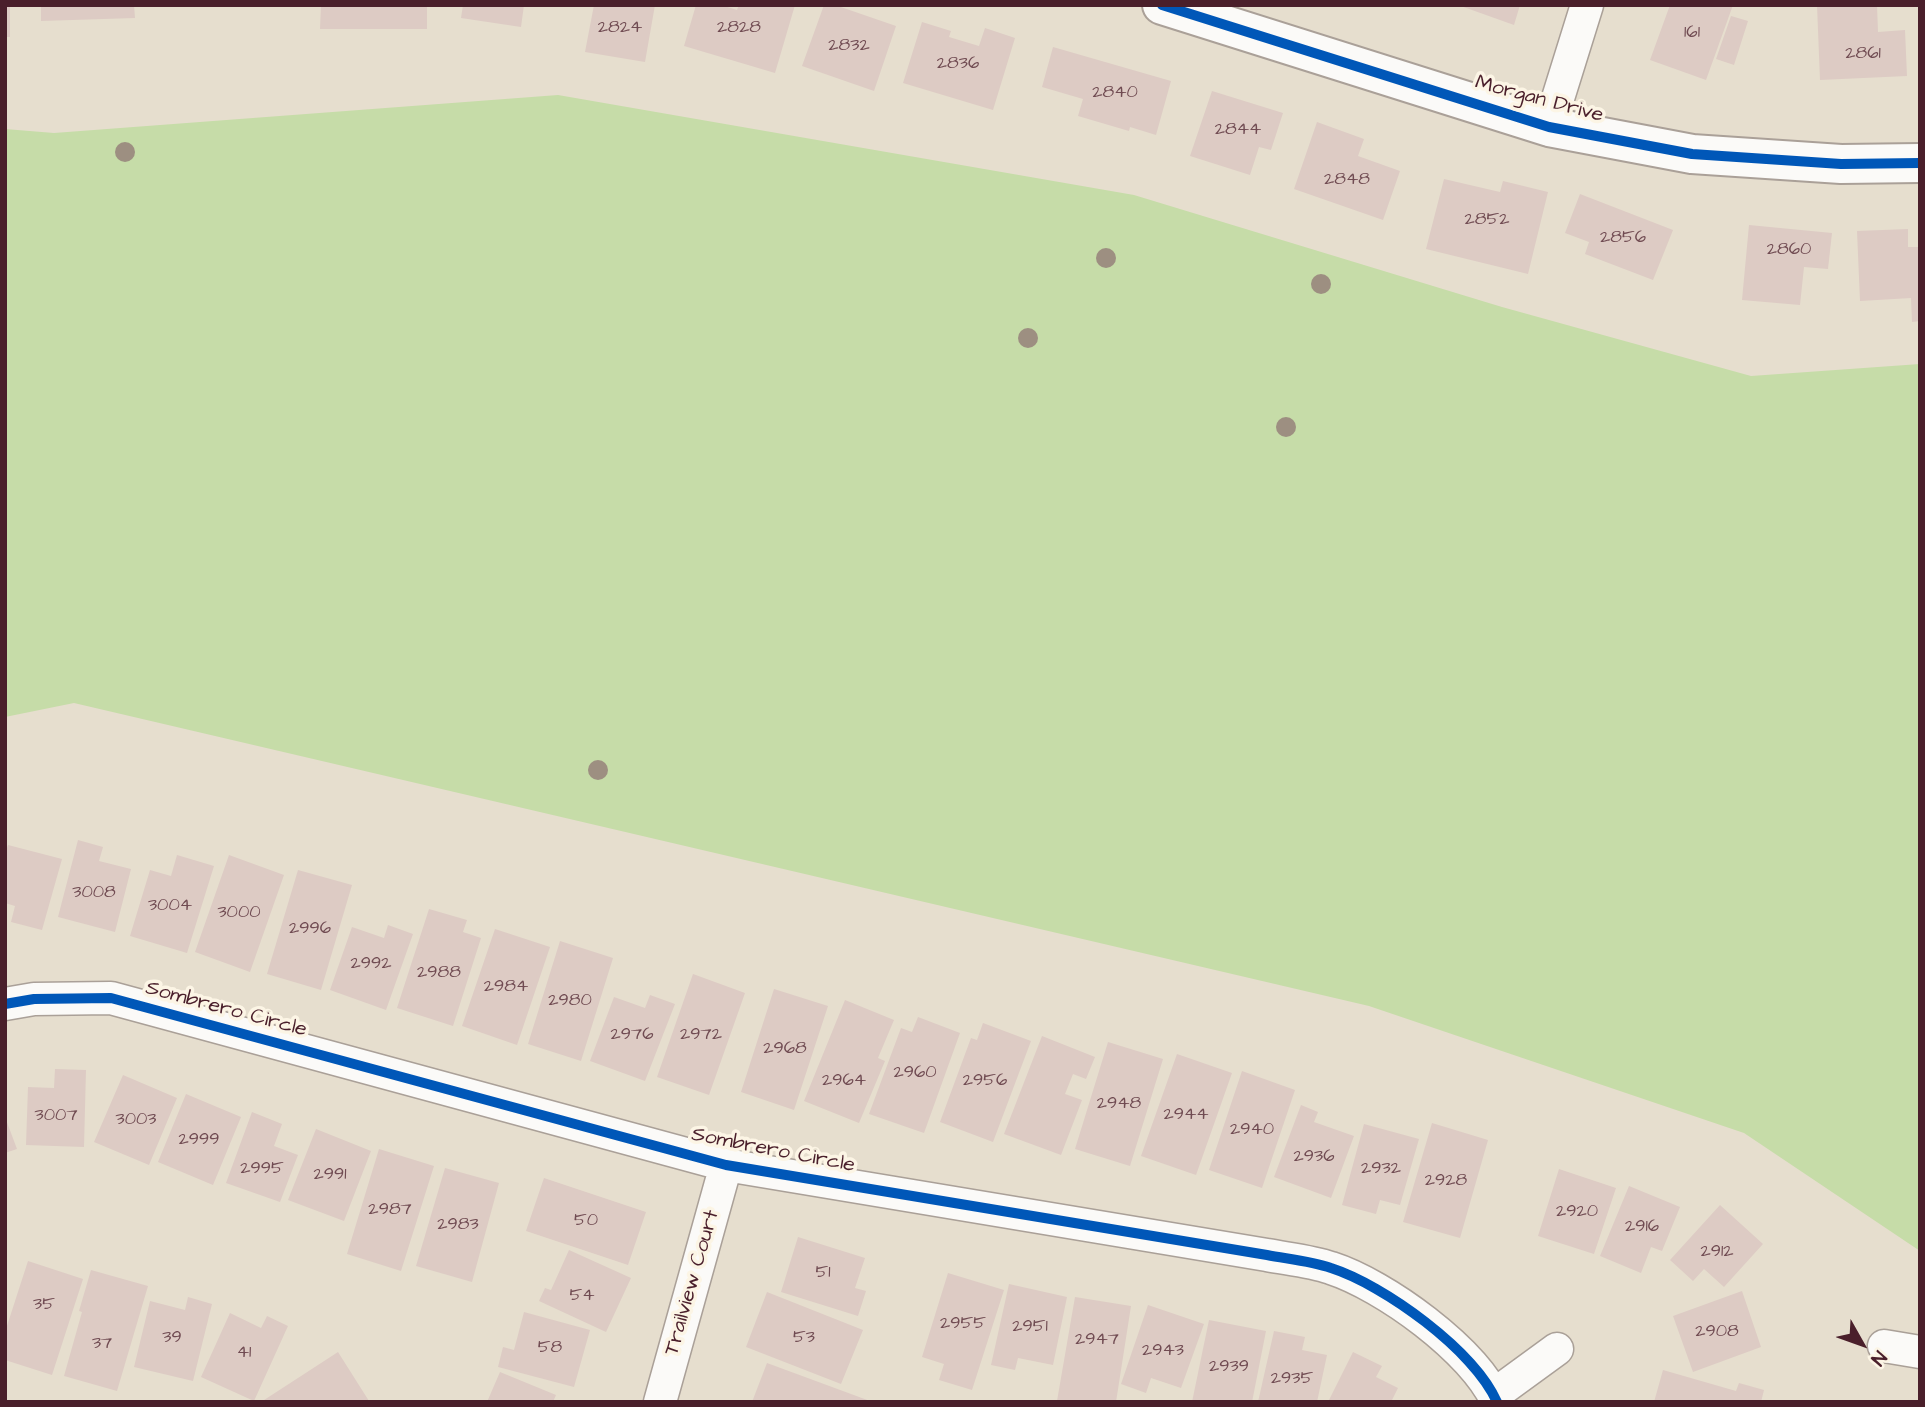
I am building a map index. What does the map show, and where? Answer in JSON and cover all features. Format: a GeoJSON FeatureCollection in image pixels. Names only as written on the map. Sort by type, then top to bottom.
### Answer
{"type":"FeatureCollection","features":[{"type":"Feature","properties":{"kind":"street","name":"Morgan Drive"},"geometry":{"type":"LineString","coordinates":[[1162,5],[1549,127],[1692,154],[1841,164],[1920,163]]}},
{"type":"Feature","properties":{"kind":"street"},"geometry":{"type":"LineString","coordinates":[[1549,127],[1587,5]]}},
{"type":"Feature","properties":{"kind":"street","name":"Sombrero Circle"},"geometry":{"type":"LineString","coordinates":[[5,1004],[34,999],[111,998],[726,1165],[1332,1268],[1388,1296],[1454,1345],[1495,1399]]}},
{"type":"Feature","properties":{"kind":"street","name":"Trailview Court"},"geometry":{"type":"LineString","coordinates":[[660,1402],[726,1165]]}},
{"type":"Feature","properties":{"kind":"street"},"geometry":{"type":"LineString","coordinates":[[1884,1346],[1920,1352]]}},
{"type":"Feature","properties":{"kind":"street"},"geometry":{"type":"LineString","coordinates":[[1495,1399],[1557,1349]]}},
{"type":"Feature","properties":{"kind":"green space"},"geometry":{"type":"Polygon","coordinates":[[[558,95],[1134,195],[1502,307],[1751,376],[1920,364],[1920,1251],[1744,1133],[1369,1006],[74,703],[5,717],[5,129],[54,133],[558,95]]]}},
{"type":"Feature","properties":{"kind":"building"},"geometry":{"type":"Polygon","coordinates":[[[5,5],[10,5],[10,37],[5,37],[5,5]]]}},
{"type":"Feature","properties":{"kind":"building"},"geometry":{"type":"Polygon","coordinates":[[[41,5],[134,5],[135,18],[41,21],[41,5]]]}},
{"type":"Feature","properties":{"kind":"building"},"geometry":{"type":"Polygon","coordinates":[[[321,5],[427,5],[427,29],[320,29],[321,5]]]}},
{"type":"Feature","properties":{"kind":"building"},"geometry":{"type":"Polygon","coordinates":[[[463,5],[524,5],[521,27],[461,18],[463,5]]]}},
{"type":"Feature","properties":{"kind":"building"},"geometry":{"type":"Polygon","coordinates":[[[594,5],[655,5],[645,62],[585,52],[594,5]]]}},
{"type":"Feature","properties":{"kind":"building"},"geometry":{"type":"Polygon","coordinates":[[[696,5],[721,5],[737,10],[739,5],[795,5],[775,73],[684,46],[696,5]]]}},
{"type":"Feature","properties":{"kind":"building"},"geometry":{"type":"Polygon","coordinates":[[[824,5],[835,5],[896,26],[874,91],[802,66],[824,5]]]}},
{"type":"Feature","properties":{"kind":"building"},"geometry":{"type":"Polygon","coordinates":[[[1458,5],[1520,5],[1514,25],[1458,5]]]}},
{"type":"Feature","properties":{"kind":"building"},"geometry":{"type":"Polygon","coordinates":[[[1670,5],[1733,5],[1706,80],[1650,60],[1670,5]]]}},
{"type":"Feature","properties":{"kind":"building"},"geometry":{"type":"Polygon","coordinates":[[[1817,5],[1877,5],[1878,32],[1905,30],[1907,76],[1820,80],[1817,5]]]}},
{"type":"Feature","properties":{"kind":"building"},"geometry":{"type":"Polygon","coordinates":[[[1731,16],[1748,21],[1734,65],[1716,59],[1731,16]]]}},
{"type":"Feature","properties":{"kind":"building"},"geometry":{"type":"Polygon","coordinates":[[[922,22],[951,31],[949,37],[979,46],[985,28],[1015,38],[993,110],[903,83],[922,22]]]}},
{"type":"Feature","properties":{"kind":"building"},"geometry":{"type":"Polygon","coordinates":[[[1053,47],[1171,81],[1156,135],[1130,127],[1129,131],[1078,116],[1083,99],[1042,87],[1053,47]]]}},
{"type":"Feature","properties":{"kind":"building"},"geometry":{"type":"Polygon","coordinates":[[[1212,91],[1283,113],[1271,150],[1259,147],[1250,175],[1190,156],[1212,91]]]}},
{"type":"Feature","properties":{"kind":"building"},"geometry":{"type":"Polygon","coordinates":[[[1317,122],[1364,139],[1358,156],[1400,171],[1383,220],[1294,189],[1317,122]]]}},
{"type":"Feature","properties":{"kind":"building"},"geometry":{"type":"Polygon","coordinates":[[[1444,179],[1500,192],[1503,181],[1548,192],[1528,274],[1426,249],[1444,179]]]}},
{"type":"Feature","properties":{"kind":"building"},"geometry":{"type":"Polygon","coordinates":[[[1580,194],[1673,230],[1653,280],[1585,254],[1589,242],[1565,233],[1580,194]]]}},
{"type":"Feature","properties":{"kind":"building"},"geometry":{"type":"Polygon","coordinates":[[[1749,225],[1832,233],[1828,269],[1804,267],[1800,305],[1742,300],[1749,225]]]}},
{"type":"Feature","properties":{"kind":"building"},"geometry":{"type":"Polygon","coordinates":[[[1908,229],[1908,247],[1920,247],[1920,321],[1912,322],[1911,298],[1860,301],[1857,231],[1908,229]]]}},
{"type":"Feature","properties":{"kind":"building"},"geometry":{"type":"Polygon","coordinates":[[[78,840],[103,847],[99,861],[131,869],[115,932],[58,917],[78,840]]]}},
{"type":"Feature","properties":{"kind":"building"},"geometry":{"type":"Polygon","coordinates":[[[8,845],[62,859],[42,930],[11,922],[15,906],[5,903],[5,854],[8,845]]]}},
{"type":"Feature","properties":{"kind":"building"},"geometry":{"type":"Polygon","coordinates":[[[177,855],[214,866],[187,953],[130,936],[150,870],[171,876],[177,855]]]}},
{"type":"Feature","properties":{"kind":"building"},"geometry":{"type":"Polygon","coordinates":[[[229,855],[284,875],[250,972],[195,952],[229,855]]]}},
{"type":"Feature","properties":{"kind":"building"},"geometry":{"type":"Polygon","coordinates":[[[298,870],[352,885],[321,990],[267,974],[298,870]]]}},
{"type":"Feature","properties":{"kind":"building"},"geometry":{"type":"Polygon","coordinates":[[[429,909],[467,920],[463,932],[481,938],[453,1026],[397,1008],[429,909]]]}},
{"type":"Feature","properties":{"kind":"building"},"geometry":{"type":"Polygon","coordinates":[[[388,925],[413,934],[386,1010],[330,990],[352,927],[384,938],[388,925]]]}},
{"type":"Feature","properties":{"kind":"building"},"geometry":{"type":"Polygon","coordinates":[[[495,929],[550,947],[517,1045],[462,1026],[495,929]]]}},
{"type":"Feature","properties":{"kind":"building"},"geometry":{"type":"Polygon","coordinates":[[[560,941],[613,958],[581,1061],[528,1044],[560,941]]]}},
{"type":"Feature","properties":{"kind":"building"},"geometry":{"type":"Polygon","coordinates":[[[693,974],[745,993],[709,1095],[657,1077],[693,974]]]}},
{"type":"Feature","properties":{"kind":"building"},"geometry":{"type":"Polygon","coordinates":[[[774,989],[828,1006],[794,1110],[741,1092],[774,989]]]}},
{"type":"Feature","properties":{"kind":"building"},"geometry":{"type":"Polygon","coordinates":[[[650,995],[675,1004],[645,1081],[590,1061],[614,997],[645,1008],[650,995]]]}},
{"type":"Feature","properties":{"kind":"building"},"geometry":{"type":"Polygon","coordinates":[[[845,1000],[894,1020],[878,1058],[885,1061],[859,1123],[804,1101],[845,1000]]]}},
{"type":"Feature","properties":{"kind":"building"},"geometry":{"type":"Polygon","coordinates":[[[918,1017],[960,1033],[924,1133],[869,1114],[901,1028],[912,1032],[918,1017]]]}},
{"type":"Feature","properties":{"kind":"building"},"geometry":{"type":"Polygon","coordinates":[[[983,1023],[1031,1041],[993,1142],[940,1122],[971,1038],[977,1040],[983,1023]]]}},
{"type":"Feature","properties":{"kind":"building"},"geometry":{"type":"Polygon","coordinates":[[[1042,1036],[1095,1057],[1086,1079],[1073,1074],[1065,1094],[1082,1100],[1061,1155],[1004,1134],[1042,1036]]]}},
{"type":"Feature","properties":{"kind":"building"},"geometry":{"type":"Polygon","coordinates":[[[1108,1042],[1163,1059],[1130,1166],[1075,1149],[1108,1042]]]}},
{"type":"Feature","properties":{"kind":"building"},"geometry":{"type":"Polygon","coordinates":[[[1177,1054],[1232,1073],[1196,1175],[1141,1156],[1177,1054]]]}},
{"type":"Feature","properties":{"kind":"building"},"geometry":{"type":"Polygon","coordinates":[[[55,1069],[86,1070],[84,1147],[26,1145],[28,1087],[54,1088],[55,1069]]]}},
{"type":"Feature","properties":{"kind":"building"},"geometry":{"type":"Polygon","coordinates":[[[1242,1071],[1295,1090],[1262,1188],[1209,1170],[1242,1071]]]}},
{"type":"Feature","properties":{"kind":"building"},"geometry":{"type":"Polygon","coordinates":[[[123,1075],[177,1098],[149,1165],[94,1142],[123,1075]]]}},
{"type":"Feature","properties":{"kind":"building"},"geometry":{"type":"Polygon","coordinates":[[[186,1094],[241,1117],[213,1185],[158,1162],[186,1094]]]}},
{"type":"Feature","properties":{"kind":"building"},"geometry":{"type":"Polygon","coordinates":[[[1301,1105],[1318,1112],[1314,1122],[1354,1136],[1331,1198],[1274,1177],[1301,1105]]]}},
{"type":"Feature","properties":{"kind":"building"},"geometry":{"type":"Polygon","coordinates":[[[252,1112],[282,1124],[274,1146],[298,1155],[280,1202],[226,1183],[252,1112]]]}},
{"type":"Feature","properties":{"kind":"building"},"geometry":{"type":"Polygon","coordinates":[[[5,1117],[17,1149],[5,1153],[5,1117]]]}},
{"type":"Feature","properties":{"kind":"building"},"geometry":{"type":"Polygon","coordinates":[[[1432,1123],[1488,1140],[1460,1238],[1403,1222],[1432,1123]]]}},
{"type":"Feature","properties":{"kind":"building"},"geometry":{"type":"Polygon","coordinates":[[[1364,1124],[1419,1139],[1400,1205],[1380,1200],[1376,1214],[1342,1205],[1364,1124]]]}},
{"type":"Feature","properties":{"kind":"building"},"geometry":{"type":"Polygon","coordinates":[[[316,1129],[371,1151],[344,1221],[288,1200],[316,1129]]]}},
{"type":"Feature","properties":{"kind":"building"},"geometry":{"type":"Polygon","coordinates":[[[379,1149],[434,1166],[401,1271],[347,1254],[379,1149]]]}},
{"type":"Feature","properties":{"kind":"building"},"geometry":{"type":"Polygon","coordinates":[[[445,1168],[499,1183],[472,1282],[416,1266],[445,1168]]]}},
{"type":"Feature","properties":{"kind":"building"},"geometry":{"type":"Polygon","coordinates":[[[1559,1169],[1616,1188],[1594,1254],[1538,1236],[1559,1169]]]}},
{"type":"Feature","properties":{"kind":"building"},"geometry":{"type":"Polygon","coordinates":[[[544,1178],[646,1212],[628,1265],[526,1231],[544,1178]]]}},
{"type":"Feature","properties":{"kind":"building"},"geometry":{"type":"Polygon","coordinates":[[[1629,1186],[1680,1207],[1662,1251],[1651,1247],[1641,1273],[1600,1256],[1629,1186]]]}},
{"type":"Feature","properties":{"kind":"building"},"geometry":{"type":"Polygon","coordinates":[[[1720,1205],[1763,1244],[1724,1287],[1704,1269],[1693,1281],[1670,1260],[1720,1205]]]}},
{"type":"Feature","properties":{"kind":"building"},"geometry":{"type":"Polygon","coordinates":[[[798,1237],[865,1258],[855,1288],[866,1291],[858,1316],[781,1292],[798,1237]]]}},
{"type":"Feature","properties":{"kind":"building"},"geometry":{"type":"Polygon","coordinates":[[[569,1250],[631,1278],[606,1332],[539,1301],[545,1288],[551,1290],[569,1250]]]}},
{"type":"Feature","properties":{"kind":"building"},"geometry":{"type":"Polygon","coordinates":[[[28,1261],[83,1279],[52,1375],[5,1360],[5,1332],[28,1261]]]}},
{"type":"Feature","properties":{"kind":"building"},"geometry":{"type":"Polygon","coordinates":[[[91,1270],[148,1286],[117,1391],[64,1376],[91,1270]]]}},
{"type":"Feature","properties":{"kind":"building"},"geometry":{"type":"Polygon","coordinates":[[[948,1273],[1004,1290],[972,1390],[939,1380],[944,1364],[922,1357],[948,1273]]]}},
{"type":"Feature","properties":{"kind":"building"},"geometry":{"type":"Polygon","coordinates":[[[1009,1284],[1067,1297],[1053,1365],[1018,1358],[1015,1370],[991,1365],[1009,1284]]]}},
{"type":"Feature","properties":{"kind":"building"},"geometry":{"type":"Polygon","coordinates":[[[1742,1291],[1761,1347],[1693,1372],[1673,1316],[1742,1291]]]}},
{"type":"Feature","properties":{"kind":"building"},"geometry":{"type":"Polygon","coordinates":[[[767,1292],[863,1330],[841,1384],[746,1347],[767,1292]]]}},
{"type":"Feature","properties":{"kind":"building"},"geometry":{"type":"Polygon","coordinates":[[[188,1297],[212,1304],[193,1381],[134,1367],[150,1301],[185,1310],[188,1297]]]}},
{"type":"Feature","properties":{"kind":"building"},"geometry":{"type":"Polygon","coordinates":[[[1075,1297],[1131,1306],[1116,1402],[1057,1401],[1075,1297]]]}},
{"type":"Feature","properties":{"kind":"building"},"geometry":{"type":"Polygon","coordinates":[[[1148,1305],[1204,1324],[1181,1388],[1151,1378],[1146,1393],[1121,1384],[1148,1305]]]}},
{"type":"Feature","properties":{"kind":"building"},"geometry":{"type":"Polygon","coordinates":[[[524,1312],[590,1330],[574,1387],[498,1367],[503,1347],[514,1350],[524,1312]]]}},
{"type":"Feature","properties":{"kind":"building"},"geometry":{"type":"Polygon","coordinates":[[[230,1313],[261,1328],[267,1316],[288,1326],[254,1401],[201,1377],[230,1313]]]}},
{"type":"Feature","properties":{"kind":"building"},"geometry":{"type":"Polygon","coordinates":[[[1209,1320],[1266,1331],[1252,1402],[1192,1402],[1209,1320]]]}},
{"type":"Feature","properties":{"kind":"building"},"geometry":{"type":"Polygon","coordinates":[[[1274,1331],[1305,1337],[1302,1350],[1327,1355],[1317,1402],[1258,1402],[1274,1331]]]}},
{"type":"Feature","properties":{"kind":"building"},"geometry":{"type":"Polygon","coordinates":[[[338,1352],[369,1401],[261,1402],[338,1352]]]}},
{"type":"Feature","properties":{"kind":"building"},"geometry":{"type":"Polygon","coordinates":[[[1353,1352],[1382,1366],[1376,1377],[1398,1388],[1391,1402],[1328,1402],[1353,1352]]]}},
{"type":"Feature","properties":{"kind":"building"},"geometry":{"type":"Polygon","coordinates":[[[767,1363],[870,1401],[870,1402],[752,1402],[767,1363]]]}},
{"type":"Feature","properties":{"kind":"building"},"geometry":{"type":"Polygon","coordinates":[[[1663,1370],[1736,1391],[1739,1383],[1764,1390],[1761,1402],[1654,1402],[1663,1370]]]}},
{"type":"Feature","properties":{"kind":"building"},"geometry":{"type":"Polygon","coordinates":[[[500,1372],[556,1395],[553,1402],[487,1402],[500,1372]]]}},
{"type":"Feature","properties":{"kind":"cycle path"},"geometry":{"type":"LineString","coordinates":[[1162,5],[1549,127],[1692,154],[1841,164],[1920,163]]}},
{"type":"Feature","properties":{"kind":"cycle path"},"geometry":{"type":"LineString","coordinates":[[5,1004],[34,999],[111,998],[726,1165],[1323,1266],[1376,1289],[1425,1322],[1469,1362],[1497,1402]]}}]}
